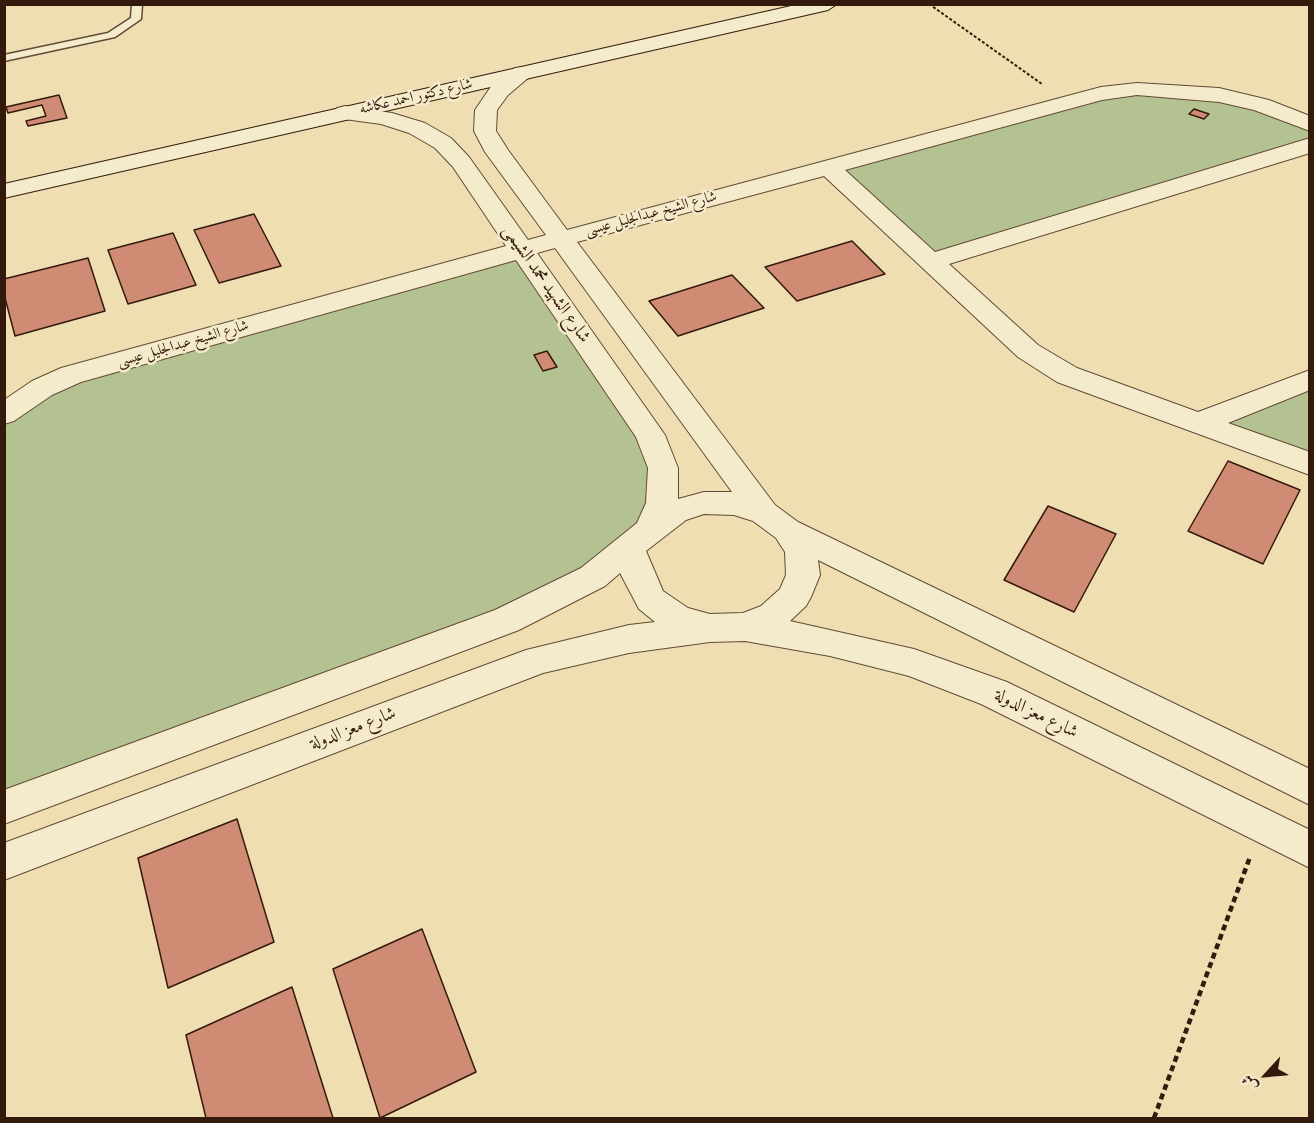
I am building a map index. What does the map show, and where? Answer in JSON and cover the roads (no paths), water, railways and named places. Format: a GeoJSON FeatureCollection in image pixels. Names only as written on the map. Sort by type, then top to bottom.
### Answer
{"type":"FeatureCollection","features":[{"type":"Feature","properties":{"kind":"street","name":"شارع دكتور احمد عكاشه"},"geometry":{"type":"LineString","coordinates":[[4,191],[828,4]]}},
{"type":"Feature","properties":{"kind":"street","name":"شارع الشهيد محمد الشيمى"},"geometry":{"type":"LineString","coordinates":[[523,73],[500,90],[486,110],[485,131],[497,152],[561,239],[776,521]]}},
{"type":"Feature","properties":{"kind":"street","name":"شارع الشيخ عبدالجليل عيسى"},"geometry":{"type":"LineString","coordinates":[[4,414],[42,388],[72,375],[561,239],[1101,94],[1137,89],[1178,90],[1219,95],[1261,105],[1310,124]]}},
{"type":"Feature","properties":{"kind":"street","name":"شارع الشهيد محمد الشيمى"},"geometry":{"type":"LineString","coordinates":[[345,113],[384,118],[417,128],[443,143],[461,162],[650,435],[663,468],[662,503],[640,536]]}},
{"type":"Feature","properties":{"kind":"street"},"geometry":{"type":"LineString","coordinates":[[931,261],[1310,145]]}},
{"type":"Feature","properties":{"kind":"street"},"geometry":{"type":"LineString","coordinates":[[828,167],[1028,351],[1067,375],[1310,464]]}},
{"type":"Feature","properties":{"kind":"street"},"geometry":{"type":"LineString","coordinates":[[1197,424],[1310,379]]}},
{"type":"Feature","properties":{"kind":"street"},"geometry":{"type":"LineString","coordinates":[[4,807],[507,620],[593,577],[640,536],[675,511],[704,503],[735,504],[776,521],[1310,788]]}},
{"type":"Feature","properties":{"kind":"street"},"geometry":{"type":"LineString","coordinates":[[640,536],[638,576],[651,600],[676,619],[727,627],[773,616],[794,597],[803,575],[801,551],[776,521]]}},
{"type":"Feature","properties":{"kind":"street","name":"شارع معز الدولة"},"geometry":{"type":"LineString","coordinates":[[4,862],[539,660],[629,639],[727,627],[830,642],[914,663],[994,693],[1310,850]]}},
{"type":"Feature","properties":{"kind":"lane"},"geometry":{"type":"LineString","coordinates":[[4,58],[111,35],[136,19],[139,10],[137,4]]}}]}
